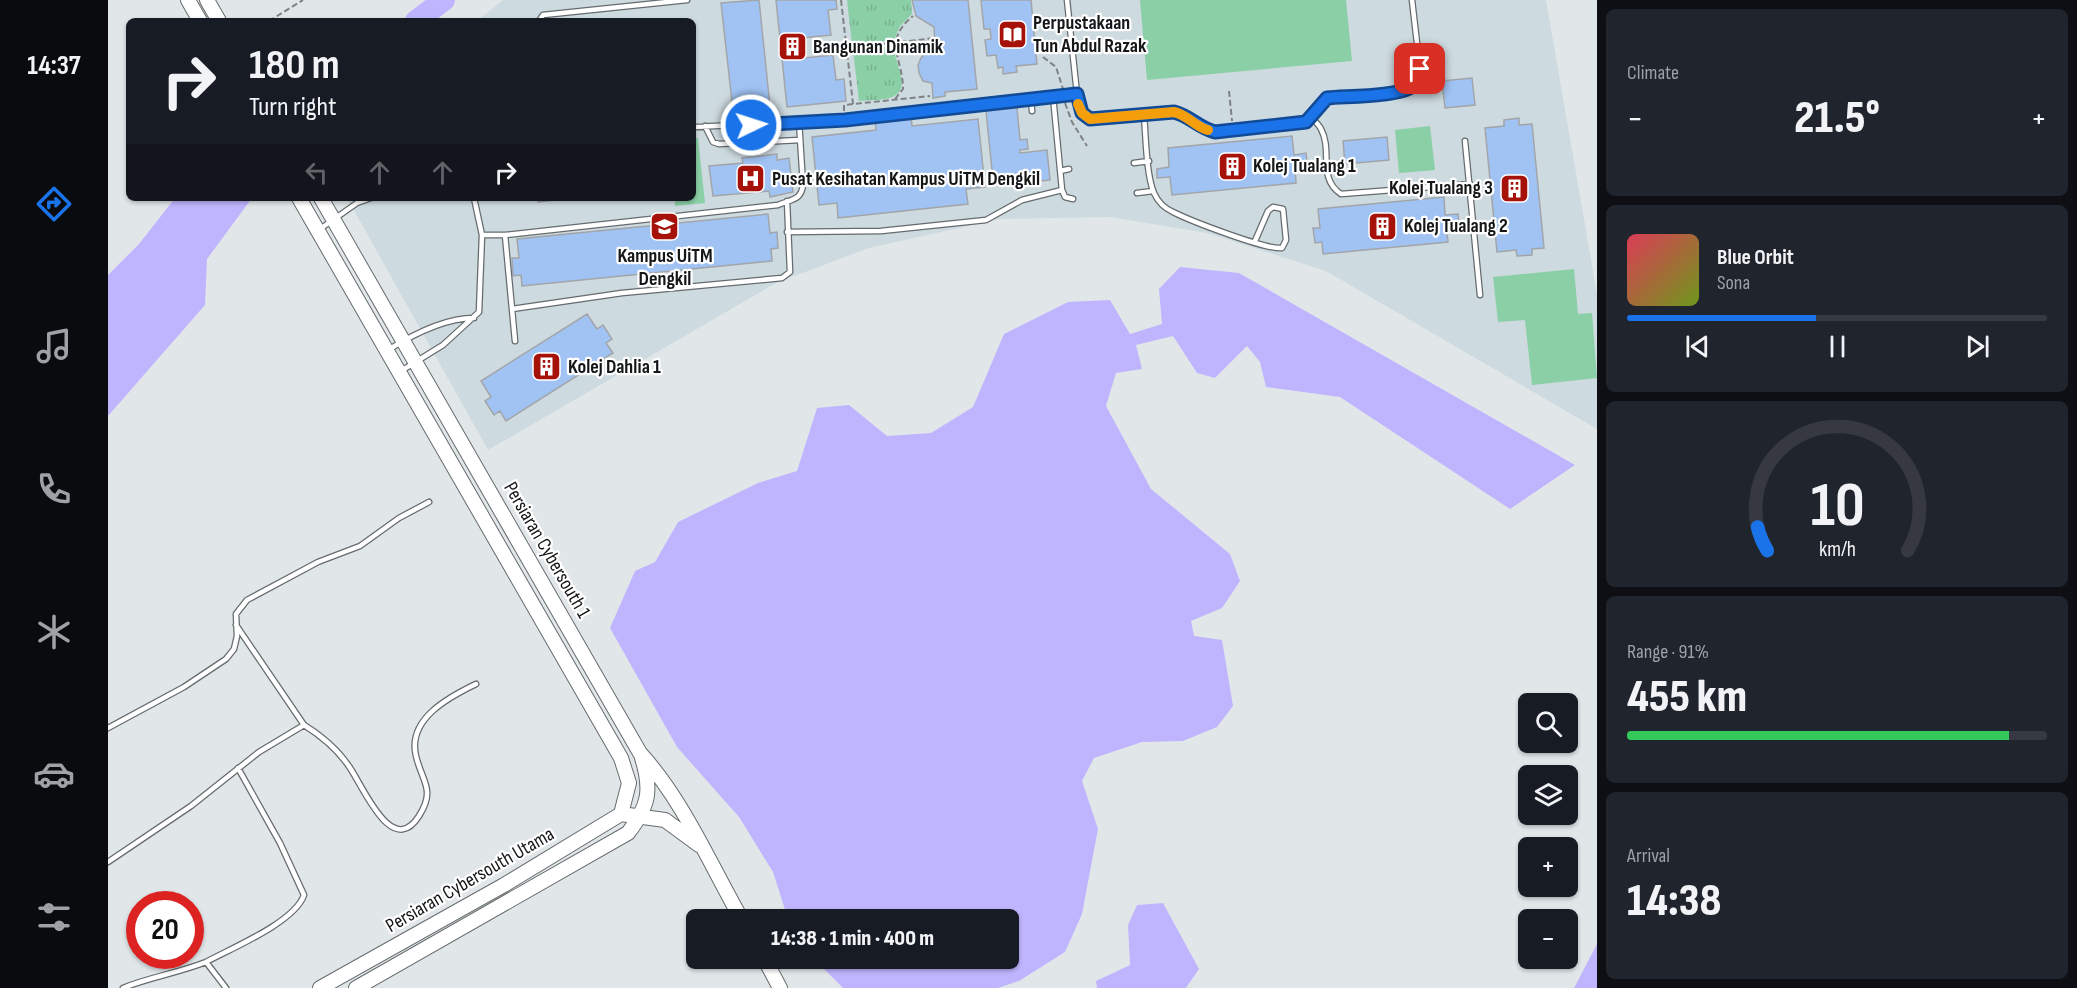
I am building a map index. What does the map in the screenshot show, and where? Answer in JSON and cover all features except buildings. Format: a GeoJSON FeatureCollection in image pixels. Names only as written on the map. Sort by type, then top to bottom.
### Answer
{"type":"FeatureCollection","features":[{"type":"Feature","properties":{"kind":"street"},"geometry":{"type":"LineString","coordinates":[[188,0],[198,18]]}},
{"type":"Feature","properties":{"kind":"street"},"geometry":{"type":"LineString","coordinates":[[207,0],[217,18]]}},
{"type":"Feature","properties":{"kind":"street","name":"Persiaran Cybersouth 1"},"geometry":{"type":"LineString","coordinates":[[304,201],[318,230],[621,758],[629,783],[621,814]]}},
{"type":"Feature","properties":{"kind":"street","name":"Persiaran Cybersouth 1"},"geometry":{"type":"LineString","coordinates":[[323,201],[640,753],[657,771],[736,909]]}},
{"type":"Feature","properties":{"kind":"street"},"geometry":{"type":"LineString","coordinates":[[640,753],[648,777],[648,796],[642,815]]}},
{"type":"Feature","properties":{"kind":"street"},"geometry":{"type":"LineString","coordinates":[[621,814],[642,815],[665,820],[700,847]]}},
{"type":"Feature","properties":{"kind":"street","name":"Persiaran Cybersouth Utama"},"geometry":{"type":"LineString","coordinates":[[320,988],[504,885],[621,814]]}},
{"type":"Feature","properties":{"kind":"street","name":"Persiaran Cybersouth Utama"},"geometry":{"type":"LineString","coordinates":[[356,988],[628,833],[642,815]]}},
{"type":"Feature","properties":{"kind":"street"},"geometry":{"type":"LineString","coordinates":[[770,969],[780,988]]}},
{"type":"Feature","properties":{"kind":"lane"},"geometry":{"type":"LineString","coordinates":[[540,18],[543,15],[687,0]]}},
{"type":"Feature","properties":{"kind":"lane"},"geometry":{"type":"LineString","coordinates":[[1067,0],[1077,94],[1082,113],[1090,119],[1174,112],[1186,115],[1202,129],[1215,132],[1298,124],[1312,118],[1327,98],[1401,91],[1413,87],[1419,80],[1412,0]]}},
{"type":"Feature","properties":{"kind":"lane"},"geometry":{"type":"LineString","coordinates":[[696,127],[845,120],[1077,94]]}},
{"type":"Feature","properties":{"kind":"lane"},"geometry":{"type":"LineString","coordinates":[[1053,96],[1062,190],[1065,197],[1073,200]]}},
{"type":"Feature","properties":{"kind":"lane"},"geometry":{"type":"LineString","coordinates":[[1031,98],[1032,111]]}},
{"type":"Feature","properties":{"kind":"lane"},"geometry":{"type":"LineString","coordinates":[[1144,116],[1153,191],[1160,204],[1172,212],[1255,242],[1282,248],[1286,240],[1283,209],[1274,207],[1268,211],[1255,242]]}},
{"type":"Feature","properties":{"kind":"lane"},"geometry":{"type":"LineString","coordinates":[[1312,118],[1322,129],[1327,177],[1331,188],[1341,194],[1470,184]]}},
{"type":"Feature","properties":{"kind":"lane"},"geometry":{"type":"LineString","coordinates":[[482,235],[505,235],[778,205],[797,199],[802,193],[799,122]]}},
{"type":"Feature","properties":{"kind":"lane"},"geometry":{"type":"LineString","coordinates":[[705,126],[713,142],[719,144],[800,140]]}},
{"type":"Feature","properties":{"kind":"lane"},"geometry":{"type":"LineString","coordinates":[[1465,141],[1480,295]]}},
{"type":"Feature","properties":{"kind":"lane"},"geometry":{"type":"LineString","coordinates":[[1048,143],[1057,142]]}},
{"type":"Feature","properties":{"kind":"lane"},"geometry":{"type":"LineString","coordinates":[[1134,163],[1149,161]]}},
{"type":"Feature","properties":{"kind":"lane"},"geometry":{"type":"LineString","coordinates":[[1060,171],[1069,169]]}},
{"type":"Feature","properties":{"kind":"lane"},"geometry":{"type":"LineString","coordinates":[[787,232],[881,231],[986,220],[1022,200],[1062,190]]}},
{"type":"Feature","properties":{"kind":"lane"},"geometry":{"type":"LineString","coordinates":[[1137,193],[1153,191]]}},
{"type":"Feature","properties":{"kind":"lane"},"geometry":{"type":"LineString","coordinates":[[318,230],[364,201]]}},
{"type":"Feature","properties":{"kind":"lane"},"geometry":{"type":"LineString","coordinates":[[400,371],[443,345],[475,318],[482,300],[482,235],[475,201]]}},
{"type":"Feature","properties":{"kind":"lane"},"geometry":{"type":"LineString","coordinates":[[512,309],[622,293],[782,278],[790,272],[786,201]]}},
{"type":"Feature","properties":{"kind":"lane"},"geometry":{"type":"LineString","coordinates":[[505,235],[514,341]]}},
{"type":"Feature","properties":{"kind":"lane"},"geometry":{"type":"LineString","coordinates":[[388,350],[404,340],[448,323],[475,318]]}},
{"type":"Feature","properties":{"kind":"lane"},"geometry":{"type":"LineString","coordinates":[[108,728],[184,687],[226,659],[234,649],[238,610],[246,600],[318,562],[360,546],[399,518],[429,502]]}},
{"type":"Feature","properties":{"kind":"lane"},"geometry":{"type":"LineString","coordinates":[[236,625],[304,725],[322,737],[348,764],[362,790],[386,824],[394,828],[404,829],[413,825],[428,799],[428,789],[415,747],[422,726],[436,706],[476,684]]}},
{"type":"Feature","properties":{"kind":"lane"},"geometry":{"type":"LineString","coordinates":[[108,862],[191,806],[258,752],[304,725]]}},
{"type":"Feature","properties":{"kind":"lane"},"geometry":{"type":"LineString","coordinates":[[123,988],[145,979],[175,974],[206,962],[284,918],[301,904],[304,895],[280,843],[238,768]]}},
{"type":"Feature","properties":{"kind":"lane"},"geometry":{"type":"LineString","coordinates":[[206,962],[226,988]]}},
{"type":"Feature","properties":{"kind":"path"},"geometry":{"type":"LineString","coordinates":[[274,18],[303,0]]}},
{"type":"Feature","properties":{"kind":"path"},"geometry":{"type":"LineString","coordinates":[[841,0],[853,104]]}},
{"type":"Feature","properties":{"kind":"path"},"geometry":{"type":"LineString","coordinates":[[894,100],[903,89],[895,43],[902,27],[913,16]]}},
{"type":"Feature","properties":{"kind":"path"},"geometry":{"type":"LineString","coordinates":[[847,48],[934,38]]}},
{"type":"Feature","properties":{"kind":"path"},"geometry":{"type":"LineString","coordinates":[[1229,91],[1233,130]]}},
{"type":"Feature","properties":{"kind":"path"},"geometry":{"type":"LineString","coordinates":[[845,120],[844,105],[930,96]]}},
{"type":"Feature","properties":{"kind":"shaded area","name":"Kampus UiTM Dengkil"},"geometry":{"type":"Polygon","coordinates":[[[503,0],[1546,0],[1597,294],[1597,429],[1326,271],[1207,233],[1110,217],[999,219],[869,248],[776,283],[488,450],[349,201],[696,201],[696,18],[481,18],[503,0]]]}},
{"type":"Feature","properties":{"kind":"shaded area"},"geometry":{"type":"Polygon","coordinates":[[[173,201],[250,201],[207,259],[205,305],[108,416],[108,275],[139,244],[173,201]]]}},
{"type":"Feature","properties":{"kind":"shaded area"},"geometry":{"type":"Polygon","coordinates":[[[1180,267],[1239,273],[1575,465],[1510,509],[1340,397],[1266,387],[1260,362],[1247,346],[1215,378],[1197,373],[1173,336],[1136,345],[1142,369],[1116,373],[1106,406],[1151,489],[1230,554],[1240,581],[1222,608],[1191,621],[1194,636],[1222,640],[1233,706],[1217,727],[1183,741],[1142,742],[1094,758],[1082,781],[1098,829],[1082,914],[1065,952],[1019,981],[998,988],[843,988],[824,969],[1019,969],[1019,909],[785,909],[773,872],[739,817],[677,747],[610,628],[635,571],[655,562],[678,522],[758,483],[797,471],[817,408],[849,405],[887,436],[931,433],[973,407],[1004,334],[1068,302],[1110,300],[1130,334],[1162,324],[1159,289],[1180,267]]]}},
{"type":"Feature","properties":{"kind":"shaded area"},"geometry":{"type":"Polygon","coordinates":[[[1163,903],[1199,969],[1186,988],[1097,988],[1096,981],[1130,965],[1128,925],[1137,905],[1163,903]]]}},
{"type":"Feature","properties":{"kind":"shaded area"},"geometry":{"type":"Polygon","coordinates":[[[1597,944],[1597,988],[1574,988],[1597,944]]]}},
{"type":"Feature","properties":{"kind":"green space"},"geometry":{"type":"Polygon","coordinates":[[[847,0],[911,0],[912,14],[900,26],[894,40],[852,44],[847,0]]]}},
{"type":"Feature","properties":{"kind":"green space"},"geometry":{"type":"Polygon","coordinates":[[[1140,0],[1346,0],[1352,61],[1147,80],[1140,0]]]}},
{"type":"Feature","properties":{"kind":"green space"},"geometry":{"type":"Polygon","coordinates":[[[894,46],[902,80],[898,94],[885,99],[859,101],[853,50],[894,46]]]}},
{"type":"Feature","properties":{"kind":"green space"},"geometry":{"type":"Polygon","coordinates":[[[1430,126],[1435,170],[1399,173],[1395,130],[1430,126]]]}},
{"type":"Feature","properties":{"kind":"green space"},"geometry":{"type":"Polygon","coordinates":[[[696,138],[698,138],[705,203],[675,206],[675,201],[696,201],[696,138]]]}},
{"type":"Feature","properties":{"kind":"green space"},"geometry":{"type":"Polygon","coordinates":[[[1574,269],[1578,314],[1592,313],[1597,378],[1532,385],[1525,320],[1498,322],[1493,277],[1574,269]]]}},
{"type":"Feature","properties":{"kind":"waterway"},"geometry":{"type":"LineString","coordinates":[[420,18],[444,0]]}},
{"type":"Feature","properties":{"kind":"slow traffic"},"geometry":{"type":"LineString","coordinates":[[1078,104],[1082,113],[1090,119],[1174,112],[1186,115],[1202,129],[1208,130]]}},
{"type":"Feature","properties":{"kind":"place","name":"Perpustakaan Tun Abdul Razak"},"geometry":{"type":"Point","coordinates":[1012,34]}},
{"type":"Feature","properties":{"kind":"place","name":"Bangunan Dinamik"},"geometry":{"type":"Point","coordinates":[792,47]}},
{"type":"Feature","properties":{"kind":"place","name":"Kolej Tualang 1"},"geometry":{"type":"Point","coordinates":[1232,166]}},
{"type":"Feature","properties":{"kind":"place","name":"Pusat Kesihatan Kampus UiTM Dengkil"},"geometry":{"type":"Point","coordinates":[751,179]}},
{"type":"Feature","properties":{"kind":"place","name":"Kolej Tualang 3"},"geometry":{"type":"Point","coordinates":[1514,188]}},
{"type":"Feature","properties":{"kind":"place","name":"Kampus UiTM Dengkil"},"geometry":{"type":"Point","coordinates":[665,226]}},
{"type":"Feature","properties":{"kind":"place","name":"Kolej Tualang 2"},"geometry":{"type":"Point","coordinates":[1383,226]}},
{"type":"Feature","properties":{"kind":"place","name":"Kolej Dahlia 1"},"geometry":{"type":"Point","coordinates":[547,367]}},
{"type":"Feature","properties":{"kind":"route"},"geometry":{"type":"LineString","coordinates":[[751,125],[845,120],[1077,94],[1078,105],[1082,113],[1090,119],[1174,112],[1186,115],[1202,129],[1215,132],[1306,122],[1312,118],[1327,98],[1401,91],[1413,87],[1419,80],[1420,69]]}}]}
